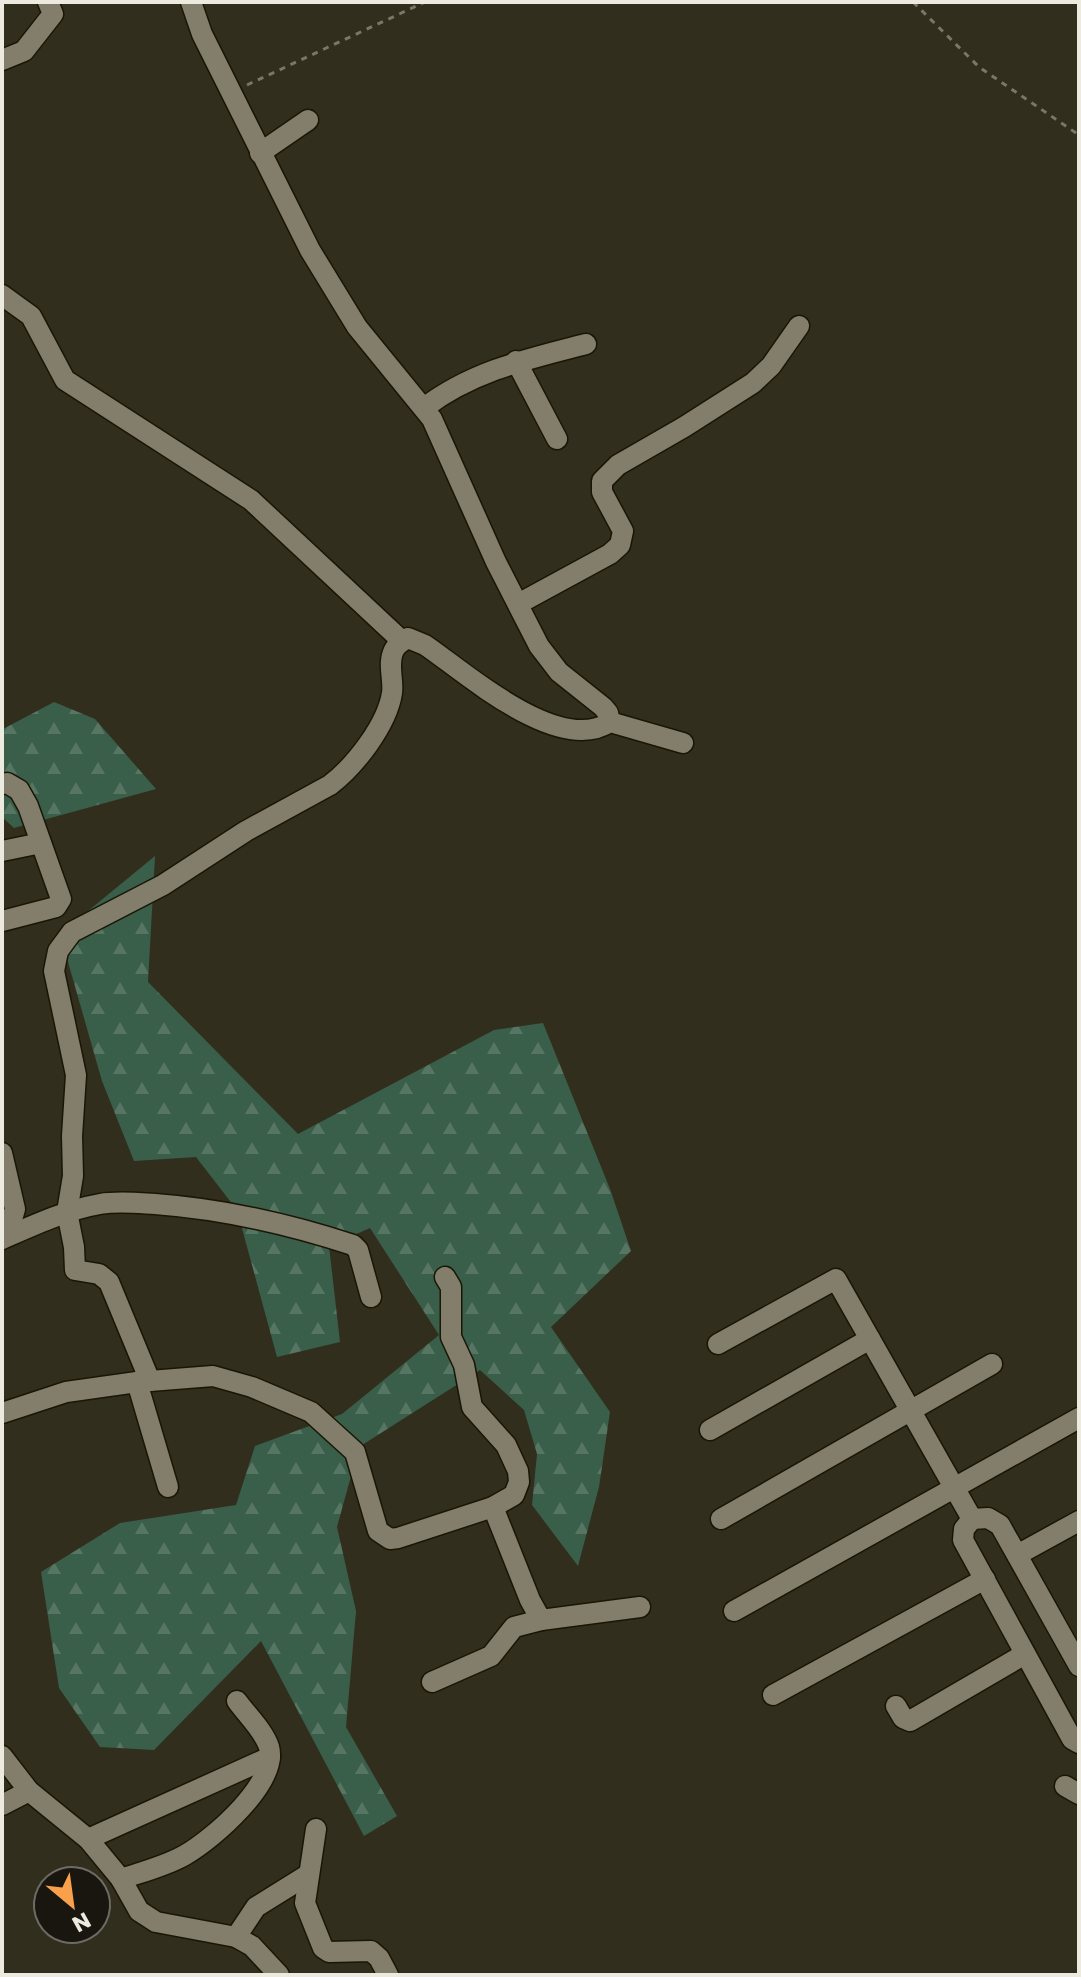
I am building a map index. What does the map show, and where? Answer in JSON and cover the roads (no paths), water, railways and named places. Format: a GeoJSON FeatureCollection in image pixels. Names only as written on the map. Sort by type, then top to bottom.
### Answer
{"type":"FeatureCollection","features":[{"type":"Feature","properties":{"kind":"street"},"geometry":{"type":"LineString","coordinates":[[2,60],[24,51],[53,14],[48,2]]}},
{"type":"Feature","properties":{"kind":"street"},"geometry":{"type":"LineString","coordinates":[[191,2],[202,34],[230,93],[310,250],[357,327],[437,428],[539,646],[559,672],[603,707],[610,722]]}},
{"type":"Feature","properties":{"kind":"street"},"geometry":{"type":"LineString","coordinates":[[260,153],[308,120]]}},
{"type":"Feature","properties":{"kind":"street"},"geometry":{"type":"LineString","coordinates":[[2,295],[31,316],[65,380],[251,500],[402,641]]}},
{"type":"Feature","properties":{"kind":"street"},"geometry":{"type":"LineString","coordinates":[[518,604],[610,554],[620,545],[623,531],[602,492],[602,481],[606,475],[641,450],[753,383],[771,366],[799,326]]}},
{"type":"Feature","properties":{"kind":"street"},"geometry":{"type":"LineString","coordinates":[[424,408],[460,384],[516,361],[586,344]]}},
{"type":"Feature","properties":{"kind":"street"},"geometry":{"type":"LineString","coordinates":[[516,361],[557,439]]}},
{"type":"Feature","properties":{"kind":"street"},"geometry":{"type":"LineString","coordinates":[[168,1487],[144,1382],[109,1282],[99,1274],[75,1270],[67,1212],[73,1176],[76,1075],[54,971],[62,942],[72,932],[163,885],[246,831],[343,776],[357,762],[385,715],[393,692],[390,670],[394,650],[408,638],[425,645],[537,719],[576,730],[600,729],[610,722]]}},
{"type":"Feature","properties":{"kind":"street"},"geometry":{"type":"LineString","coordinates":[[610,722],[683,743]]}},
{"type":"Feature","properties":{"kind":"street"},"geometry":{"type":"LineString","coordinates":[[2,784],[7,783],[19,790],[28,806],[61,899],[56,907],[2,921]]}},
{"type":"Feature","properties":{"kind":"street"},"geometry":{"type":"LineString","coordinates":[[2,851],[41,843]]}},
{"type":"Feature","properties":{"kind":"street"},"geometry":{"type":"LineString","coordinates":[[2,1153],[15,1209],[13,1216],[2,1222]]}},
{"type":"Feature","properties":{"kind":"street"},"geometry":{"type":"LineString","coordinates":[[2,1239],[67,1212],[119,1202],[197,1207],[353,1245],[358,1250],[371,1297]]}},
{"type":"Feature","properties":{"kind":"street"},"geometry":{"type":"LineString","coordinates":[[2,1413],[66,1392],[144,1382],[213,1376],[252,1387],[311,1412],[358,1455],[378,1531],[390,1539],[493,1507],[514,1495],[519,1482],[518,1471],[506,1445],[472,1407],[464,1365],[450,1332],[451,1287],[445,1277]]}},
{"type":"Feature","properties":{"kind":"street"},"geometry":{"type":"LineString","coordinates":[[718,1344],[836,1279],[972,1519]]}},
{"type":"Feature","properties":{"kind":"street"},"geometry":{"type":"LineString","coordinates":[[710,1430],[870,1339]]}},
{"type":"Feature","properties":{"kind":"street"},"geometry":{"type":"LineString","coordinates":[[721,1519],[992,1364]]}},
{"type":"Feature","properties":{"kind":"street"},"geometry":{"type":"LineString","coordinates":[[734,1611],[1079,1418]]}},
{"type":"Feature","properties":{"kind":"street"},"geometry":{"type":"LineString","coordinates":[[493,1507],[541,1620]]}},
{"type":"Feature","properties":{"kind":"street"},"geometry":{"type":"LineString","coordinates":[[1079,1666],[1071,1632],[1017,1555],[1000,1525],[988,1518],[972,1519],[964,1529],[963,1540],[1072,1739],[1079,1743]]}},
{"type":"Feature","properties":{"kind":"street"},"geometry":{"type":"LineString","coordinates":[[1017,1555],[1079,1521]]}},
{"type":"Feature","properties":{"kind":"street"},"geometry":{"type":"LineString","coordinates":[[773,1695],[985,1579]]}},
{"type":"Feature","properties":{"kind":"street"},"geometry":{"type":"LineString","coordinates":[[432,1682],[491,1656],[514,1627],[541,1620],[640,1607]]}},
{"type":"Feature","properties":{"kind":"street"},"geometry":{"type":"LineString","coordinates":[[896,1706],[903,1718],[910,1721],[1025,1654]]}},
{"type":"Feature","properties":{"kind":"street"},"geometry":{"type":"LineString","coordinates":[[121,1879],[184,1856],[201,1845],[228,1821],[263,1780],[270,1757],[266,1741],[237,1701]]}},
{"type":"Feature","properties":{"kind":"street"},"geometry":{"type":"LineString","coordinates":[[2,1756],[29,1791],[88,1839],[121,1879],[139,1911],[156,1922],[236,1937],[252,1946],[279,1975]]}},
{"type":"Feature","properties":{"kind":"street"},"geometry":{"type":"LineString","coordinates":[[88,1839],[270,1757]]}},
{"type":"Feature","properties":{"kind":"street"},"geometry":{"type":"LineString","coordinates":[[2,1805],[29,1791]]}},
{"type":"Feature","properties":{"kind":"street"},"geometry":{"type":"LineString","coordinates":[[316,1829],[305,1903],[323,1948],[329,1952],[371,1951],[379,1958],[388,1975]]}},
{"type":"Feature","properties":{"kind":"street"},"geometry":{"type":"LineString","coordinates":[[236,1937],[256,1907],[309,1874]]}}]}
